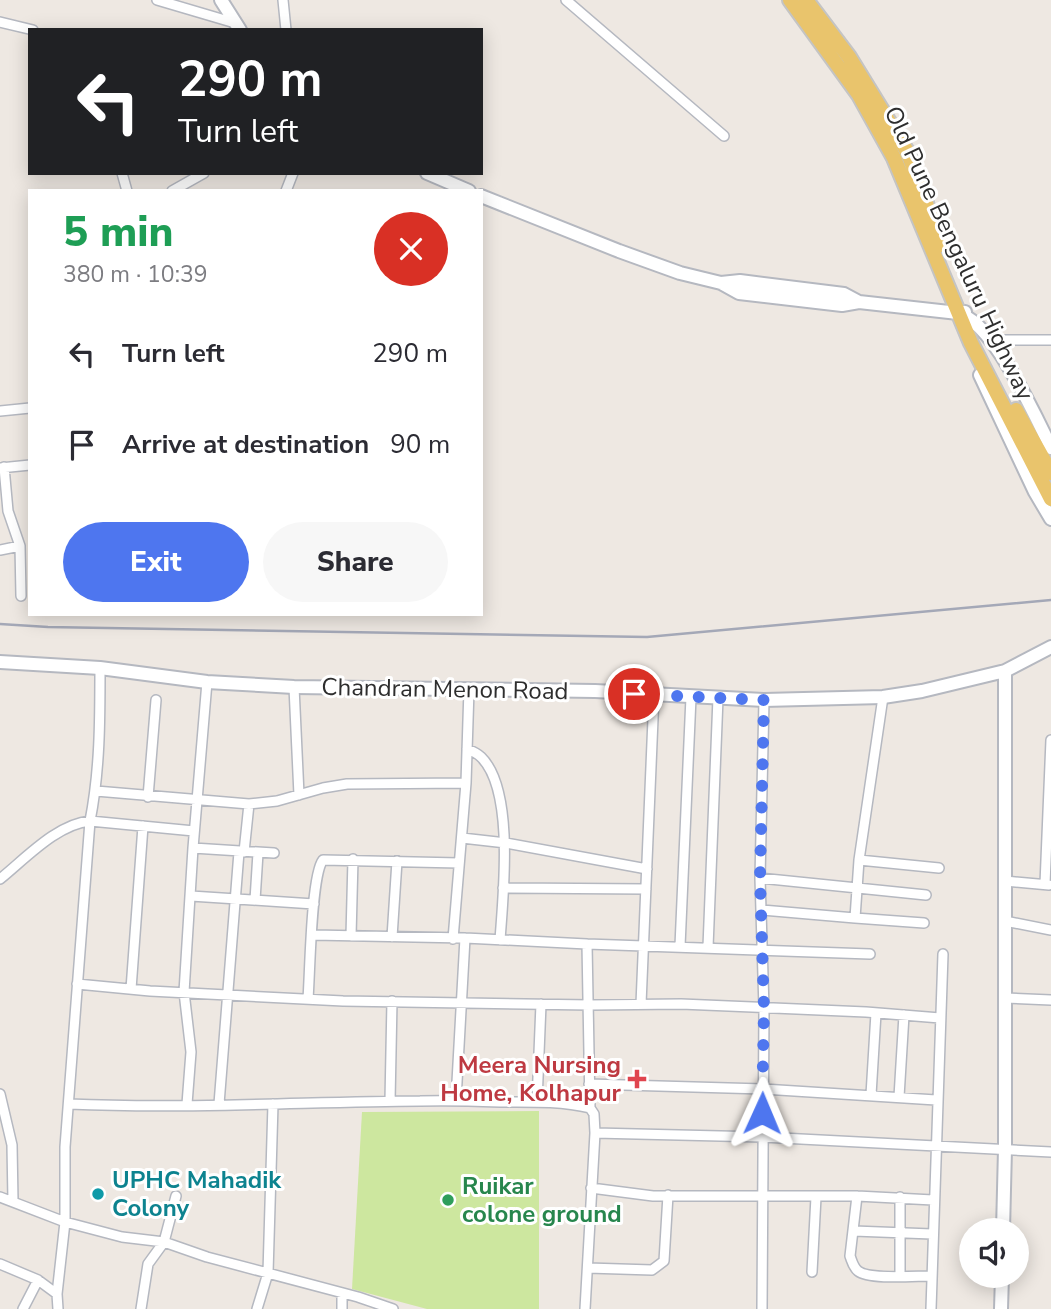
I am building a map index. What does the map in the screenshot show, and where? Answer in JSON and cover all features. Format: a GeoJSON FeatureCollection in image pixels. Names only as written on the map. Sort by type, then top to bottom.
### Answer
{"type":"FeatureCollection","features":[{"type":"Feature","properties":{"kind":"main road","name":"Old Pune Bengaluru Highway"},"geometry":{"type":"LineString","coordinates":[[790,0],[859,95],[894,158],[963,316],[1051,472]]}},
{"type":"Feature","properties":{"kind":"main road","name":"Old Pune Bengaluru Highway"},"geometry":{"type":"LineString","coordinates":[[806,0],[849,57],[908,153],[956,281],[963,316]]}},
{"type":"Feature","properties":{"kind":"main road","name":"Old Pune Bengaluru Highway"},"geometry":{"type":"LineString","coordinates":[[979,341],[1051,499]]}},
{"type":"Feature","properties":{"kind":"street"},"geometry":{"type":"LineString","coordinates":[[157,0],[238,27]]}},
{"type":"Feature","properties":{"kind":"street"},"geometry":{"type":"LineString","coordinates":[[221,0],[238,27]]}},
{"type":"Feature","properties":{"kind":"street"},"geometry":{"type":"LineString","coordinates":[[283,0],[286,28]]}},
{"type":"Feature","properties":{"kind":"street"},"geometry":{"type":"LineString","coordinates":[[566,0],[724,136]]}},
{"type":"Feature","properties":{"kind":"street"},"geometry":{"type":"LineString","coordinates":[[0,22],[28,29]]}},
{"type":"Feature","properties":{"kind":"street"},"geometry":{"type":"LineString","coordinates":[[176,189],[200,175]]}},
{"type":"Feature","properties":{"kind":"street"},"geometry":{"type":"LineString","coordinates":[[432,175],[464,189]]}},
{"type":"Feature","properties":{"kind":"street"},"geometry":{"type":"LineString","coordinates":[[483,197],[680,273],[721,283],[740,281],[844,295],[859,302],[963,316],[961,332],[1035,492],[1051,519]]}},
{"type":"Feature","properties":{"kind":"street"},"geometry":{"type":"LineString","coordinates":[[979,341],[1051,340]]}},
{"type":"Feature","properties":{"kind":"street"},"geometry":{"type":"LineString","coordinates":[[979,341],[1012,372],[1051,448]]}},
{"type":"Feature","properties":{"kind":"street"},"geometry":{"type":"LineString","coordinates":[[0,411],[28,408]]}},
{"type":"Feature","properties":{"kind":"street"},"geometry":{"type":"LineString","coordinates":[[21,596],[20,546],[8,511],[2,467],[28,465]]}},
{"type":"Feature","properties":{"kind":"street"},"geometry":{"type":"LineString","coordinates":[[0,550],[20,546]]}},
{"type":"Feature","properties":{"kind":"street","name":"Chandran Menon Road"},"geometry":{"type":"LineString","coordinates":[[0,662],[100,668],[207,682],[294,687],[594,691],[764,700],[883,697],[922,691],[1005,671],[1051,647]]}},
{"type":"Feature","properties":{"kind":"street"},"geometry":{"type":"LineString","coordinates":[[58,1309],[57,1294],[65,1222],[65,1147],[90,821],[96,791],[100,668]]}},
{"type":"Feature","properties":{"kind":"street"},"geometry":{"type":"LineString","coordinates":[[1003,1218],[1005,671]]}},
{"type":"Feature","properties":{"kind":"street"},"geometry":{"type":"LineString","coordinates":[[187,1104],[191,1052],[184,992],[196,801],[207,682]]}},
{"type":"Feature","properties":{"kind":"street"},"geometry":{"type":"LineString","coordinates":[[294,687],[299,795]]}},
{"type":"Feature","properties":{"kind":"street"},"geometry":{"type":"LineString","coordinates":[[453,939],[463,838],[469,689]]}},
{"type":"Feature","properties":{"kind":"street"},"geometry":{"type":"LineString","coordinates":[[641,1004],[654,695]]}},
{"type":"Feature","properties":{"kind":"street"},"geometry":{"type":"LineString","coordinates":[[680,946],[691,697]]}},
{"type":"Feature","properties":{"kind":"street"},"geometry":{"type":"LineString","coordinates":[[855,918],[859,860],[883,697]]}},
{"type":"Feature","properties":{"kind":"street"},"geometry":{"type":"LineString","coordinates":[[708,947],[718,698]]}},
{"type":"Feature","properties":{"kind":"street"},"geometry":{"type":"LineString","coordinates":[[148,797],[156,700]]}},
{"type":"Feature","properties":{"kind":"street"},"geometry":{"type":"LineString","coordinates":[[762,1309],[764,1009],[760,878],[764,700]]}},
{"type":"Feature","properties":{"kind":"street"},"geometry":{"type":"LineString","coordinates":[[1005,881],[1048,885],[1051,740]]}},
{"type":"Feature","properties":{"kind":"street"},"geometry":{"type":"LineString","coordinates":[[467,749],[481,756],[490,768],[495,781],[506,843],[500,940]]}},
{"type":"Feature","properties":{"kind":"street"},"geometry":{"type":"LineString","coordinates":[[96,791],[249,804],[277,801],[347,784],[466,783]]}},
{"type":"Feature","properties":{"kind":"street"},"geometry":{"type":"LineString","coordinates":[[219,1104],[235,899],[249,804]]}},
{"type":"Feature","properties":{"kind":"street"},"geometry":{"type":"LineString","coordinates":[[0,879],[63,829],[77,822],[194,831]]}},
{"type":"Feature","properties":{"kind":"street"},"geometry":{"type":"LineString","coordinates":[[131,989],[143,826]]}},
{"type":"Feature","properties":{"kind":"street"},"geometry":{"type":"LineString","coordinates":[[463,838],[506,843],[647,869]]}},
{"type":"Feature","properties":{"kind":"street"},"geometry":{"type":"LineString","coordinates":[[193,848],[274,853]]}},
{"type":"Feature","properties":{"kind":"street"},"geometry":{"type":"LineString","coordinates":[[255,900],[258,853]]}},
{"type":"Feature","properties":{"kind":"street"},"geometry":{"type":"LineString","coordinates":[[308,999],[314,904],[320,863],[329,859],[353,859],[459,863]]}},
{"type":"Feature","properties":{"kind":"street"},"geometry":{"type":"LineString","coordinates":[[351,936],[353,859]]}},
{"type":"Feature","properties":{"kind":"street"},"geometry":{"type":"LineString","coordinates":[[859,860],[939,868]]}},
{"type":"Feature","properties":{"kind":"street"},"geometry":{"type":"LineString","coordinates":[[392,937],[397,861]]}},
{"type":"Feature","properties":{"kind":"street"},"geometry":{"type":"LineString","coordinates":[[760,878],[926,895]]}},
{"type":"Feature","properties":{"kind":"street"},"geometry":{"type":"LineString","coordinates":[[503,888],[646,889]]}},
{"type":"Feature","properties":{"kind":"street"},"geometry":{"type":"LineString","coordinates":[[191,896],[314,904]]}},
{"type":"Feature","properties":{"kind":"street"},"geometry":{"type":"LineString","coordinates":[[762,910],[924,923]]}},
{"type":"Feature","properties":{"kind":"street"},"geometry":{"type":"LineString","coordinates":[[1005,920],[1051,930]]}},
{"type":"Feature","properties":{"kind":"street"},"geometry":{"type":"LineString","coordinates":[[313,935],[465,938],[870,954]]}},
{"type":"Feature","properties":{"kind":"street"},"geometry":{"type":"LineString","coordinates":[[456,1100],[465,938]]}},
{"type":"Feature","properties":{"kind":"street"},"geometry":{"type":"LineString","coordinates":[[585,1309],[587,1235],[595,1133],[594,1114],[590,1108],[587,944]]}},
{"type":"Feature","properties":{"kind":"street"},"geometry":{"type":"LineString","coordinates":[[931,1309],[943,954]]}},
{"type":"Feature","properties":{"kind":"street"},"geometry":{"type":"LineString","coordinates":[[78,984],[308,999],[641,1004],[940,1018]]}},
{"type":"Feature","properties":{"kind":"street"},"geometry":{"type":"LineString","coordinates":[[1005,998],[1051,1000]]}},
{"type":"Feature","properties":{"kind":"street"},"geometry":{"type":"LineString","coordinates":[[390,1101],[392,1001]]}},
{"type":"Feature","properties":{"kind":"street"},"geometry":{"type":"LineString","coordinates":[[537,1102],[541,1004]]}},
{"type":"Feature","properties":{"kind":"street"},"geometry":{"type":"LineString","coordinates":[[871,1095],[876,1013]]}},
{"type":"Feature","properties":{"kind":"street"},"geometry":{"type":"LineString","coordinates":[[898,1097],[904,1015]]}},
{"type":"Feature","properties":{"kind":"street"},"geometry":{"type":"LineString","coordinates":[[589,1084],[763,1089],[936,1100]]}},
{"type":"Feature","properties":{"kind":"street"},"geometry":{"type":"LineString","coordinates":[[0,1094],[12,1145],[13,1201]]}},
{"type":"Feature","properties":{"kind":"street"},"geometry":{"type":"LineString","coordinates":[[69,1104],[136,1107],[456,1100],[576,1104],[590,1108]]}},
{"type":"Feature","properties":{"kind":"street"},"geometry":{"type":"LineString","coordinates":[[257,1309],[268,1273],[273,1104]]}},
{"type":"Feature","properties":{"kind":"street"},"geometry":{"type":"LineString","coordinates":[[595,1133],[762,1137],[1051,1152]]}},
{"type":"Feature","properties":{"kind":"street"},"geometry":{"type":"LineString","coordinates":[[592,1188],[653,1196],[857,1196],[933,1200]]}},
{"type":"Feature","properties":{"kind":"street"},"geometry":{"type":"LineString","coordinates":[[588,1268],[652,1270],[659,1266],[665,1255],[668,1195]]}},
{"type":"Feature","properties":{"kind":"street"},"geometry":{"type":"LineString","coordinates":[[141,1309],[148,1264],[164,1242],[176,1196]]}},
{"type":"Feature","properties":{"kind":"street"},"geometry":{"type":"LineString","coordinates":[[857,1196],[850,1256],[859,1272],[871,1275],[931,1276]]}},
{"type":"Feature","properties":{"kind":"street"},"geometry":{"type":"LineString","coordinates":[[0,1197],[65,1222],[122,1237],[164,1242],[393,1309]]}},
{"type":"Feature","properties":{"kind":"street"},"geometry":{"type":"LineString","coordinates":[[812,1272],[816,1197]]}},
{"type":"Feature","properties":{"kind":"street"},"geometry":{"type":"LineString","coordinates":[[900,1197],[900,1276]]}},
{"type":"Feature","properties":{"kind":"street"},"geometry":{"type":"LineString","coordinates":[[854,1231],[932,1234]]}},
{"type":"Feature","properties":{"kind":"street"},"geometry":{"type":"LineString","coordinates":[[0,1264],[38,1280],[57,1294]]}},
{"type":"Feature","properties":{"kind":"street"},"geometry":{"type":"LineString","coordinates":[[23,1309],[38,1280]]}},
{"type":"Feature","properties":{"kind":"street"},"geometry":{"type":"LineString","coordinates":[[1001,1309],[1002,1288]]}},
{"type":"Feature","properties":{"kind":"street"},"geometry":{"type":"LineString","coordinates":[[342,1293],[342,1309]]}},
{"type":"Feature","properties":{"kind":"green space","name":"Ruikar colone ground"},"geometry":{"type":"Polygon","coordinates":[[[539,1111],[539,1309],[427,1309],[352,1289],[362,1112],[539,1111]]]}},
{"type":"Feature","properties":{"kind":"railway"},"geometry":{"type":"LineString","coordinates":[[0,624],[647,637],[1051,600]]}},
{"type":"Feature","properties":{"kind":"place","name":"Meera Nursing Home, Kolhapur"},"geometry":{"type":"Point","coordinates":[637,1079]}},
{"type":"Feature","properties":{"kind":"place","name":"UPHC Mahadik Colony"},"geometry":{"type":"Point","coordinates":[98,1194]}},
{"type":"Feature","properties":{"kind":"place","name":"Ruikar colone ground"},"geometry":{"type":"Point","coordinates":[448,1200]}},
{"type":"Feature","properties":{"kind":"route"},"geometry":{"type":"LineString","coordinates":[[634,694],[764,700],[760,878],[764,1009],[762,1113]]}}]}
